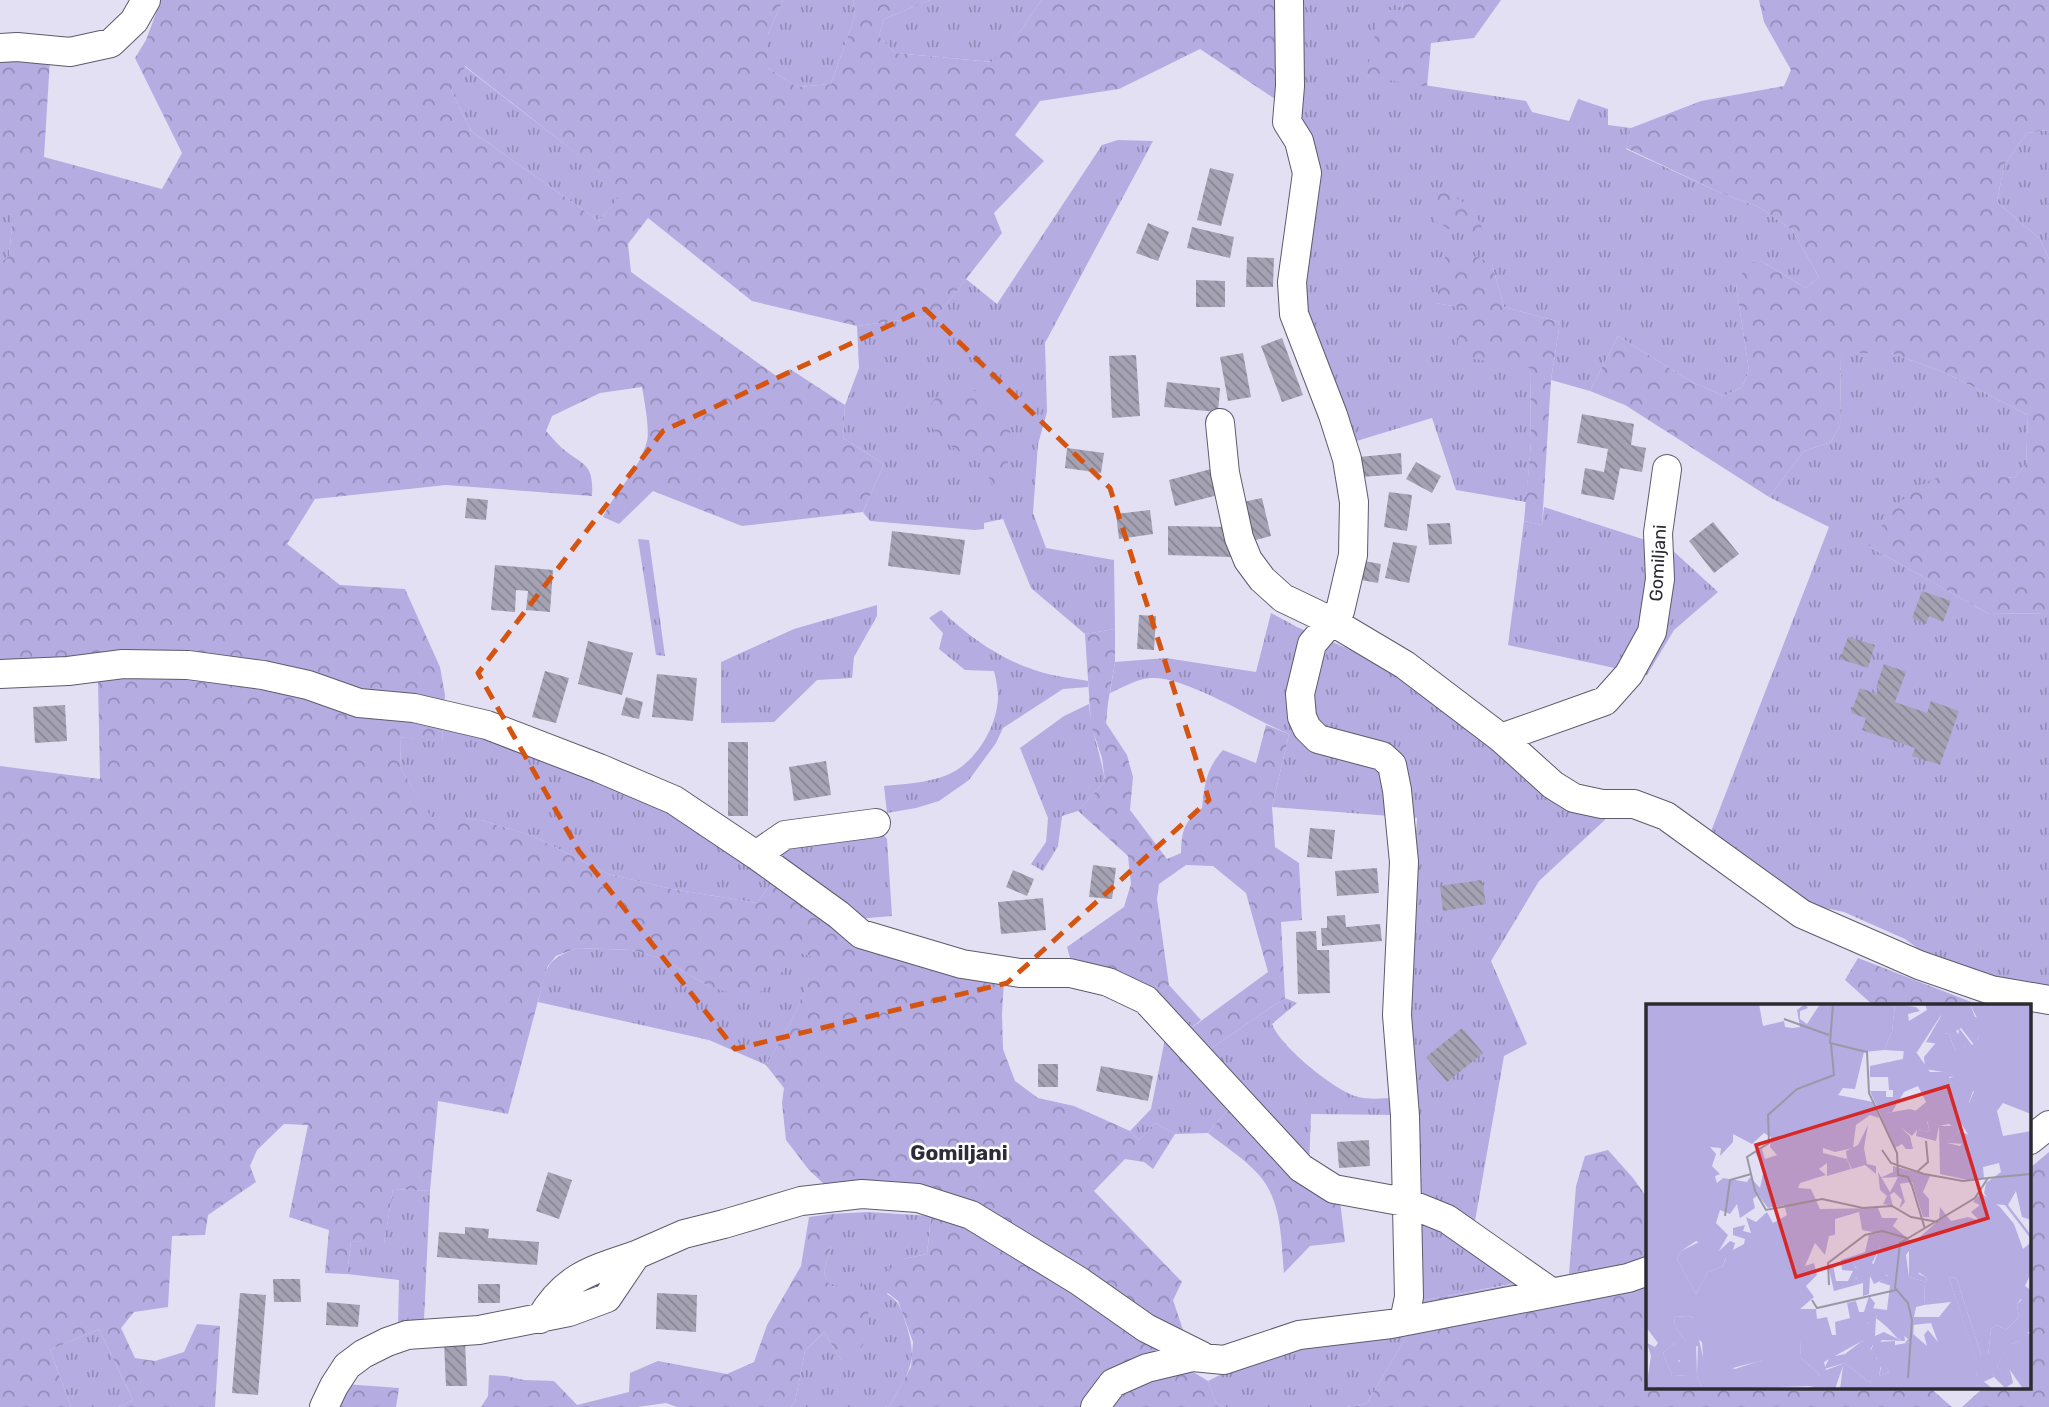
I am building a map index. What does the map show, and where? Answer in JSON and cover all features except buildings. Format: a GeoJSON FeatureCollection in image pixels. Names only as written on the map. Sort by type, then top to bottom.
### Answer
{"type":"FeatureCollection","features":[{"type":"Feature","properties":{"kind":"street"},"geometry":{"type":"LineString","coordinates":[[0,48],[70,52],[111,43],[134,21],[146,0]]}},
{"type":"Feature","properties":{"kind":"street"},"geometry":{"type":"LineString","coordinates":[[1289,0],[1290,86],[1287,122],[1299,141],[1307,173],[1292,282],[1294,314],[1333,415],[1347,459],[1354,502],[1353,555],[1340,611],[1312,644],[1300,694],[1302,717],[1307,729],[1318,739],[1382,756],[1392,765],[1397,790],[1404,862],[1397,1015],[1405,1116],[1409,1297],[1404,1321]]}},
{"type":"Feature","properties":{"kind":"street"},"geometry":{"type":"LineString","coordinates":[[1220,423],[1225,474],[1239,538],[1248,560],[1262,579],[1283,598],[1331,621],[1405,665],[1501,738],[1553,785],[1574,798],[1602,804],[1634,804],[1666,816],[1802,914],[1919,965],[1991,990],[2049,1000]]}},
{"type":"Feature","properties":{"kind":"street","name":"Gomiljani"},"geometry":{"type":"LineString","coordinates":[[1501,738],[1605,701],[1629,674],[1652,632],[1660,579],[1658,533],[1667,469]]}},
{"type":"Feature","properties":{"kind":"street"},"geometry":{"type":"LineString","coordinates":[[0,674],[68,671],[123,664],[188,666],[263,675],[308,685],[359,703],[414,708],[487,725],[674,800],[756,855],[861,934],[962,964],[1020,974],[1070,973],[1108,982],[1146,1000],[1301,1168],[1334,1189],[1405,1202],[1447,1219],[1551,1292]]}},
{"type":"Feature","properties":{"kind":"street"},"geometry":{"type":"LineString","coordinates":[[756,855],[785,835],[876,823]]}},
{"type":"Feature","properties":{"kind":"street"},"geometry":{"type":"LineString","coordinates":[[2032,1138],[2049,1125]]}},
{"type":"Feature","properties":{"kind":"street"},"geometry":{"type":"LineString","coordinates":[[324,1407],[348,1366],[363,1354],[387,1342],[407,1335],[479,1330],[569,1312],[607,1298],[636,1255],[684,1234],[801,1201],[862,1194],[918,1198],[971,1215],[1079,1280],[1146,1328],[1202,1356],[1224,1360],[1299,1335],[1404,1321],[1628,1278],[1646,1271]]}},
{"type":"Feature","properties":{"kind":"street"},"geometry":{"type":"LineString","coordinates":[[1096,1407],[1113,1383],[1147,1368],[1202,1356]]}},
{"type":"Feature","properties":{"kind":"highlighted area"},"geometry":{"type":"Polygon","coordinates":[[[925,309],[1110,488],[1209,800],[1007,983],[735,1049],[579,851],[478,673],[663,431],[925,309]]]}},
{"type":"Feature","properties":{"kind":"green space"},"geometry":{"type":"Polygon","coordinates":[[[161,0],[783,0],[768,34],[768,68],[797,87],[831,84],[855,16],[853,0],[930,0],[884,19],[879,36],[895,53],[992,62],[1021,30],[1041,0],[1276,0],[1278,101],[1200,49],[1119,89],[1040,101],[1015,135],[1044,161],[994,213],[1002,233],[938,315],[857,326],[752,301],[648,218],[628,244],[631,272],[779,378],[790,369],[845,405],[843,438],[884,464],[863,512],[742,526],[653,491],[619,524],[603,517],[644,452],[648,436],[642,387],[600,393],[552,416],[546,431],[586,466],[591,477],[592,496],[446,485],[315,499],[287,544],[340,585],[405,589],[440,667],[445,695],[442,743],[400,737],[401,769],[431,817],[481,820],[533,836],[608,874],[672,889],[757,903],[772,882],[1004,980],[1003,1049],[1015,1081],[1038,1098],[1074,1106],[1130,1131],[1139,1140],[1155,1123],[1175,1134],[1153,1169],[1144,1162],[1125,1159],[1094,1191],[1182,1282],[1173,1300],[1183,1330],[1165,1355],[1208,1381],[1216,1402],[1224,1407],[885,1407],[890,1405],[911,1367],[913,1342],[898,1301],[880,1287],[879,1277],[904,1259],[927,1254],[931,1216],[825,1185],[809,1170],[786,1140],[782,1103],[784,1088],[766,1065],[801,998],[812,957],[802,953],[760,992],[731,993],[710,987],[663,959],[632,950],[577,948],[556,956],[547,967],[508,1114],[438,1101],[430,1191],[393,1189],[384,1244],[351,1241],[347,1274],[325,1273],[329,1230],[289,1217],[308,1125],[284,1124],[257,1150],[250,1166],[256,1182],[208,1215],[205,1235],[172,1236],[168,1307],[134,1312],[121,1328],[135,1358],[155,1361],[184,1352],[197,1324],[220,1326],[215,1407],[119,1407],[133,1400],[99,1329],[50,1350],[71,1407],[0,1407],[0,766],[100,779],[98,680],[0,666],[0,263],[9,256],[13,217],[7,209],[0,208],[0,57],[50,59],[44,157],[162,189],[182,153],[135,58],[146,40],[161,0]],[[465,66],[451,90],[471,131],[599,221],[624,191],[465,66]]]}},
{"type":"Feature","properties":{"kind":"green space"},"geometry":{"type":"Polygon","coordinates":[[[783,0],[853,0],[855,16],[831,84],[797,87],[768,68],[768,34],[783,0]]]}},
{"type":"Feature","properties":{"kind":"green space"},"geometry":{"type":"Polygon","coordinates":[[[930,0],[1041,0],[1021,30],[993,62],[895,53],[879,36],[884,19],[930,0]]]}},
{"type":"Feature","properties":{"kind":"green space"},"geometry":{"type":"Polygon","coordinates":[[[1302,0],[1403,0],[1402,10],[1367,76],[1526,101],[1532,112],[1569,121],[1578,99],[1608,109],[1608,125],[1631,128],[1626,149],[1719,192],[1761,208],[1792,230],[1819,277],[1806,288],[1761,261],[1736,285],[1749,371],[1742,387],[1724,396],[1692,382],[1618,336],[1590,391],[1551,380],[1560,322],[1504,307],[1492,264],[1436,303],[1464,308],[1530,368],[1531,442],[1526,502],[1456,490],[1432,418],[1350,443],[1308,319],[1304,285],[1300,87],[1304,57],[1302,0]]]}},
{"type":"Feature","properties":{"kind":"green space"},"geometry":{"type":"Polygon","coordinates":[[[1403,0],[1501,0],[1474,38],[1431,43],[1427,87],[1366,76],[1380,10],[1402,10],[1403,0]]]}},
{"type":"Feature","properties":{"kind":"green space"},"geometry":{"type":"Polygon","coordinates":[[[1759,0],[2049,0],[2049,130],[2027,133],[2004,165],[1997,202],[2040,239],[2049,259],[2049,613],[1989,614],[1868,546],[1898,505],[1921,485],[1935,478],[1970,472],[2014,478],[2026,464],[2028,415],[1946,373],[1891,353],[1841,353],[1840,425],[1831,442],[1804,451],[1769,497],[1625,405],[1590,391],[1618,336],[1692,382],[1724,396],[1742,387],[1749,371],[1736,285],[1748,263],[1761,261],[1806,288],[1819,277],[1792,230],[1761,208],[1719,192],[1626,148],[1631,128],[1701,101],[1784,86],[1791,70],[1764,22],[1759,0]]]}},
{"type":"Feature","properties":{"kind":"green space"},"geometry":{"type":"Polygon","coordinates":[[[464,66],[625,191],[599,221],[471,131],[451,90],[464,66]]]}},
{"type":"Feature","properties":{"kind":"green space"},"geometry":{"type":"Polygon","coordinates":[[[2049,130],[2049,259],[2040,239],[1997,202],[2004,165],[2027,133],[2049,130]]]}},
{"type":"Feature","properties":{"kind":"green space"},"geometry":{"type":"Polygon","coordinates":[[[1118,140],[1153,141],[1045,343],[1047,412],[1038,444],[1033,513],[1046,548],[1114,560],[1115,629],[1085,634],[1031,588],[1003,519],[984,523],[984,529],[975,530],[870,521],[863,512],[884,464],[843,438],[845,405],[859,368],[857,326],[938,315],[966,279],[997,304],[1102,145],[1118,140]]]}},
{"type":"Feature","properties":{"kind":"green space"},"geometry":{"type":"Polygon","coordinates":[[[1426,188],[1461,201],[1475,213],[1483,231],[1454,232],[1435,221],[1426,188]]]}},
{"type":"Feature","properties":{"kind":"green space"},"geometry":{"type":"Polygon","coordinates":[[[0,208],[7,208],[13,217],[9,256],[0,263],[0,208]]]}},
{"type":"Feature","properties":{"kind":"green space"},"geometry":{"type":"Polygon","coordinates":[[[1459,249],[1492,264],[1504,307],[1560,322],[1551,380],[1542,525],[1524,521],[1531,442],[1530,368],[1456,356],[1463,308],[1436,303],[1446,252],[1459,249]]]}},
{"type":"Feature","properties":{"kind":"green space"},"geometry":{"type":"Polygon","coordinates":[[[1841,353],[1891,353],[1946,373],[2028,415],[2026,464],[2014,478],[1970,472],[1868,546],[1989,614],[2049,613],[2049,988],[1961,972],[1931,958],[1905,939],[1844,912],[1801,903],[1710,834],[1829,527],[1769,497],[1804,451],[1831,442],[1840,425],[1841,353]]]}},
{"type":"Feature","properties":{"kind":"green space"},"geometry":{"type":"Polygon","coordinates":[[[945,389],[985,393],[999,403],[1006,413],[1010,449],[1003,486],[991,484],[986,466],[955,449],[935,432],[928,412],[933,401],[945,389]]]}},
{"type":"Feature","properties":{"kind":"green space"},"geometry":{"type":"Polygon","coordinates":[[[1544,507],[1670,548],[1718,592],[1674,630],[1647,675],[1508,645],[1524,521],[1542,525],[1544,507]]]}},
{"type":"Feature","properties":{"kind":"green space"},"geometry":{"type":"Polygon","coordinates":[[[638,539],[649,540],[665,656],[656,655],[638,539]]]}},
{"type":"Feature","properties":{"kind":"green space"},"geometry":{"type":"Polygon","coordinates":[[[877,605],[877,616],[854,657],[852,678],[817,680],[774,722],[721,723],[721,662],[794,629],[877,605]]]}},
{"type":"Feature","properties":{"kind":"green space"},"geometry":{"type":"Polygon","coordinates":[[[941,610],[1001,656],[1044,673],[1088,681],[1088,687],[1063,689],[1003,728],[996,743],[969,780],[939,801],[887,813],[884,786],[932,780],[957,770],[983,743],[994,721],[998,695],[994,671],[965,670],[939,649],[943,633],[929,618],[941,610]]]}},
{"type":"Feature","properties":{"kind":"green space"},"geometry":{"type":"Polygon","coordinates":[[[1271,613],[1356,652],[1411,682],[1607,818],[1539,881],[1491,961],[1527,1044],[1504,1056],[1475,1221],[1415,1195],[1406,1015],[1417,818],[1272,807],[1289,734],[1201,691],[1166,679],[1141,680],[1110,693],[1115,662],[1166,658],[1256,672],[1271,613]]]}},
{"type":"Feature","properties":{"kind":"green space"},"geometry":{"type":"Polygon","coordinates":[[[1115,629],[1115,662],[1106,723],[1127,755],[1133,777],[1130,810],[1167,859],[1181,853],[1185,827],[1202,808],[1207,777],[1223,750],[1256,763],[1266,725],[1289,734],[1272,807],[1275,847],[1299,863],[1302,920],[1281,922],[1285,998],[1210,1049],[1190,1029],[1268,972],[1246,893],[1213,866],[1186,865],[1159,884],[1157,899],[1169,985],[1155,996],[1072,965],[1067,947],[1124,907],[1131,884],[1128,856],[1078,811],[1105,781],[1102,758],[1091,725],[1085,634],[1115,629]]]}},
{"type":"Feature","properties":{"kind":"green space"},"geometry":{"type":"Polygon","coordinates":[[[1089,704],[1105,781],[1078,811],[1062,816],[1058,846],[1043,871],[1031,864],[1046,842],[1048,818],[1020,748],[1064,716],[1089,704]]]}},
{"type":"Feature","properties":{"kind":"green space"},"geometry":{"type":"Polygon","coordinates":[[[443,725],[486,735],[670,810],[772,882],[757,903],[672,889],[608,874],[533,836],[481,820],[431,818],[401,769],[400,737],[442,742],[443,725]]]}},
{"type":"Feature","properties":{"kind":"green space"},"geometry":{"type":"Polygon","coordinates":[[[881,832],[887,839],[892,916],[856,919],[773,861],[788,844],[881,832]]]}},
{"type":"Feature","properties":{"kind":"green space"},"geometry":{"type":"Polygon","coordinates":[[[577,948],[632,950],[663,959],[710,987],[802,953],[813,957],[802,998],[766,1065],[709,1040],[538,1002],[548,967],[557,957],[577,948]]]}},
{"type":"Feature","properties":{"kind":"green space"},"geometry":{"type":"Polygon","coordinates":[[[1858,958],[1974,1003],[1872,1004],[1845,980],[1858,958]]]}},
{"type":"Feature","properties":{"kind":"green space"},"geometry":{"type":"Polygon","coordinates":[[[1169,985],[1201,1020],[1190,1029],[1155,996],[1169,985]]]}},
{"type":"Feature","properties":{"kind":"green space"},"geometry":{"type":"Polygon","coordinates":[[[1285,998],[1297,1003],[1272,1024],[1297,1055],[1323,1077],[1348,1093],[1367,1098],[1396,1098],[1397,1115],[1311,1114],[1309,1167],[1210,1049],[1285,998]]]}},
{"type":"Feature","properties":{"kind":"green space"},"geometry":{"type":"Polygon","coordinates":[[[1166,1034],[1233,1104],[1208,1133],[1175,1134],[1155,1123],[1139,1140],[1130,1131],[1151,1109],[1166,1034]]]}},
{"type":"Feature","properties":{"kind":"green space"},"geometry":{"type":"Polygon","coordinates":[[[1233,1104],[1340,1201],[1345,1242],[1310,1246],[1284,1273],[1279,1221],[1267,1185],[1247,1164],[1208,1133],[1233,1104]]]}},
{"type":"Feature","properties":{"kind":"green space"},"geometry":{"type":"Polygon","coordinates":[[[1608,1150],[1646,1196],[1646,1390],[1932,1390],[1952,1407],[1346,1407],[1367,1403],[1408,1334],[1420,1301],[1569,1274],[1576,1186],[1585,1156],[1608,1150]]]}},
{"type":"Feature","properties":{"kind":"green space"},"geometry":{"type":"Polygon","coordinates":[[[2049,1152],[2049,1407],[1962,1407],[1981,1390],[2032,1390],[2032,1166],[2049,1152]]]}},
{"type":"Feature","properties":{"kind":"green space"},"geometry":{"type":"Polygon","coordinates":[[[393,1189],[430,1191],[424,1320],[398,1327],[399,1280],[347,1274],[351,1241],[384,1243],[393,1189]]]}},
{"type":"Feature","properties":{"kind":"green space"},"geometry":{"type":"Polygon","coordinates":[[[868,1212],[931,1216],[927,1254],[904,1259],[887,1294],[899,1305],[909,1335],[912,1356],[907,1373],[890,1405],[885,1407],[791,1407],[795,1402],[805,1351],[824,1332],[842,1361],[836,1286],[829,1287],[824,1271],[831,1246],[831,1214],[868,1212]]]}},
{"type":"Feature","properties":{"kind":"green space"},"geometry":{"type":"Polygon","coordinates":[[[831,1214],[831,1246],[824,1271],[829,1287],[836,1286],[845,1272],[858,1271],[868,1313],[867,1335],[857,1352],[842,1361],[824,1332],[805,1351],[795,1402],[791,1407],[677,1407],[666,1403],[637,1407],[481,1407],[488,1396],[489,1375],[554,1381],[577,1405],[629,1392],[630,1373],[658,1361],[727,1374],[754,1362],[767,1325],[801,1266],[809,1217],[831,1214]]]}},
{"type":"Feature","properties":{"kind":"green space"},"geometry":{"type":"Polygon","coordinates":[[[1417,1220],[1443,1228],[1521,1282],[1420,1301],[1417,1220]]]}},
{"type":"Feature","properties":{"kind":"green space"},"geometry":{"type":"Polygon","coordinates":[[[99,1329],[133,1400],[119,1407],[71,1407],[50,1350],[99,1329]]]}},
{"type":"Feature","properties":{"kind":"green space"},"geometry":{"type":"Polygon","coordinates":[[[1408,1334],[1367,1403],[1346,1407],[1224,1407],[1216,1402],[1208,1381],[1249,1360],[1295,1346],[1408,1334]]]}},
{"type":"Feature","properties":{"kind":"green space"},"geometry":{"type":"Polygon","coordinates":[[[345,1384],[399,1388],[396,1407],[336,1407],[345,1384]]]}},
{"type":"Feature","properties":{"kind":"district","name":"Gomiljani"},"geometry":{"type":"Point","coordinates":[959,1152]}}]}
